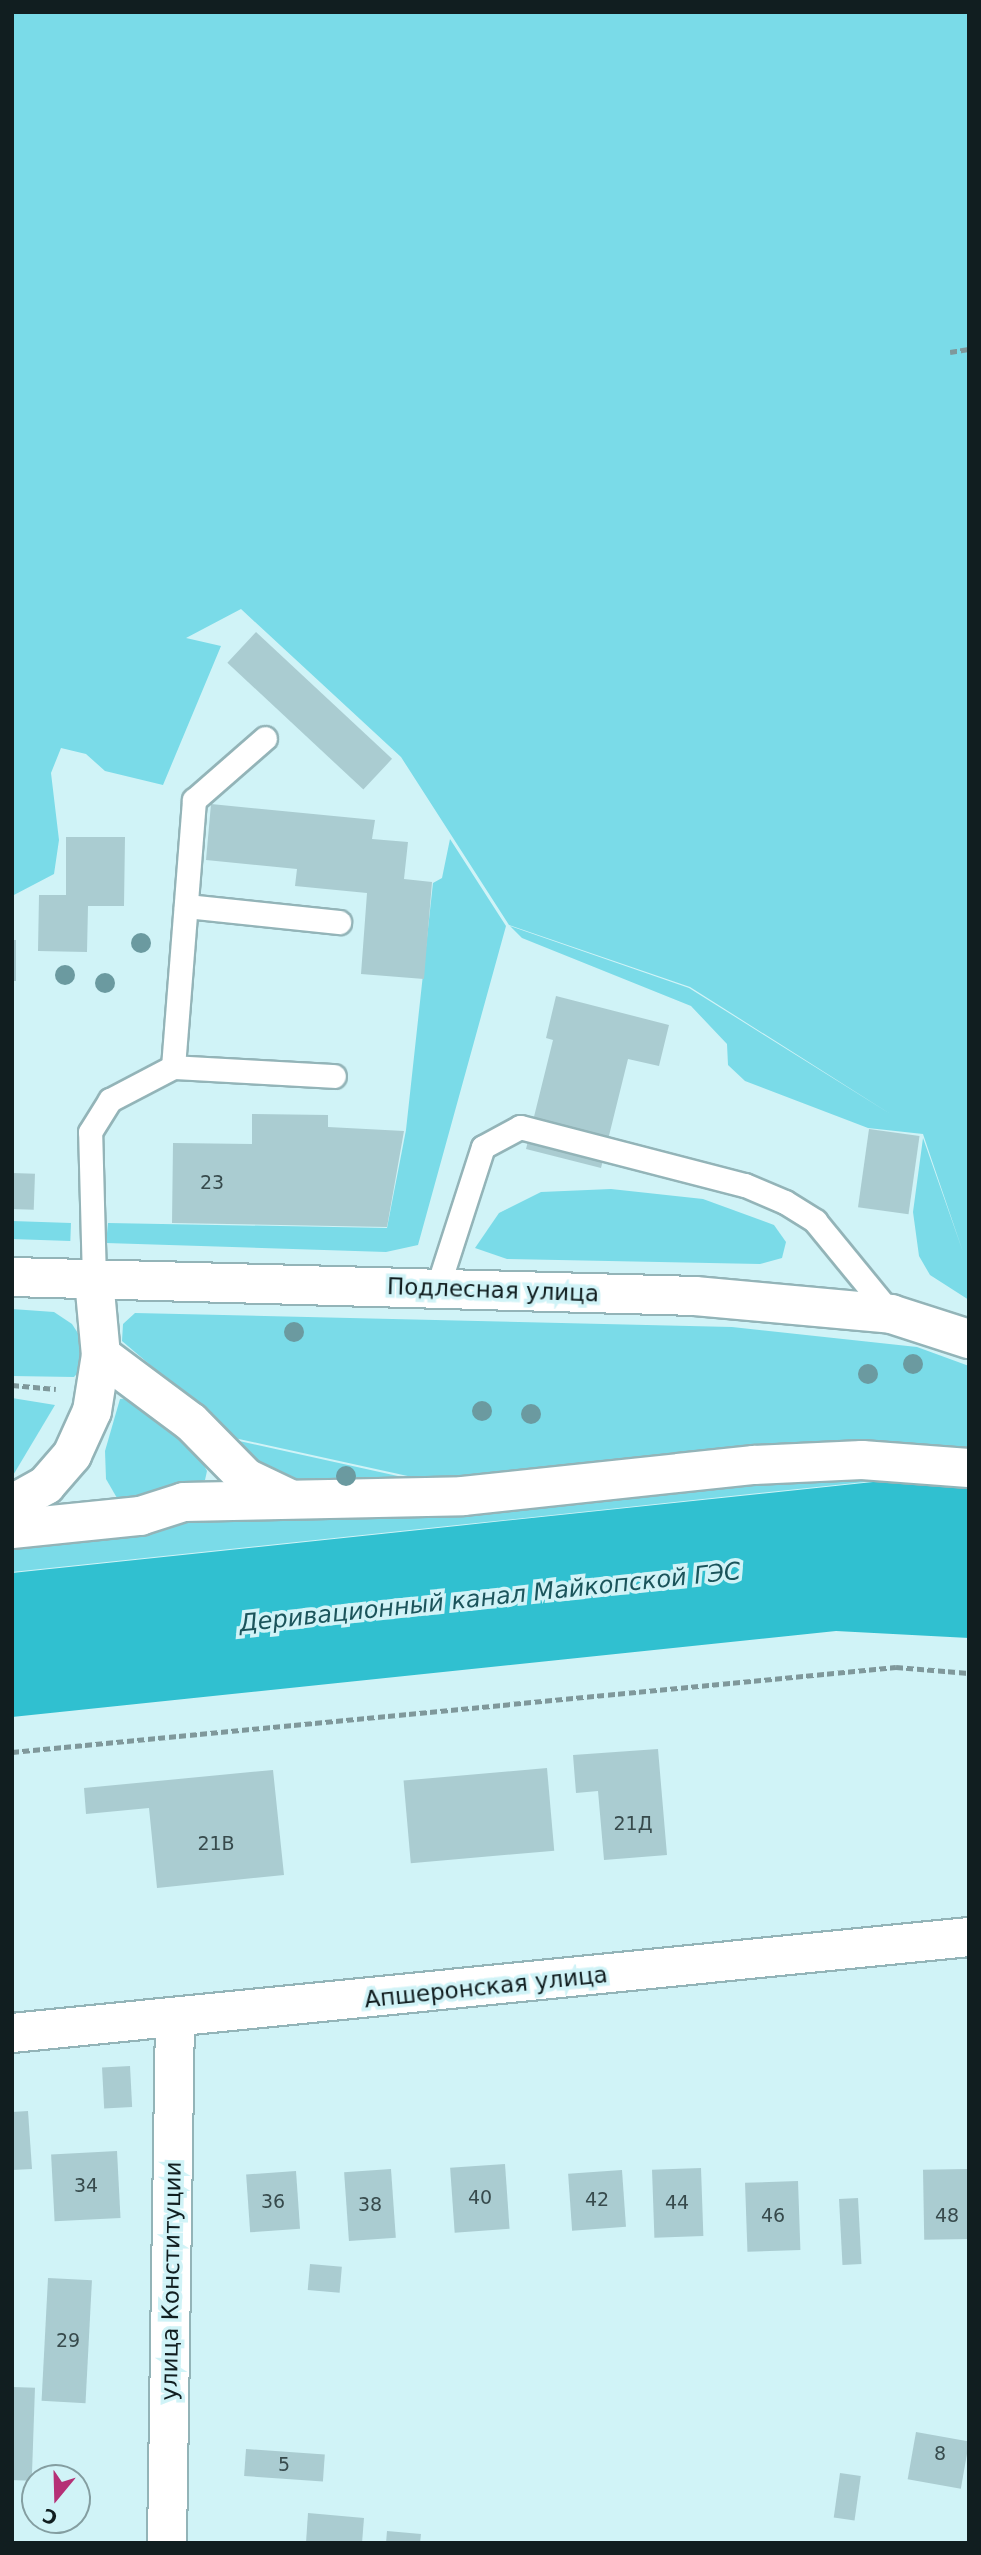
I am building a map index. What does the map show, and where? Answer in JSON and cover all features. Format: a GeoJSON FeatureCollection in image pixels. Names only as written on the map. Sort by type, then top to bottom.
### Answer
{"type":"FeatureCollection","features":[{"type":"Feature","properties":{"kind":"street","name":"Подлесная улица"},"geometry":{"type":"LineString","coordinates":[[12,1277],[695,1296],[891,1314],[969,1339]]}},
{"type":"Feature","properties":{"kind":"street"},"geometry":{"type":"LineString","coordinates":[[12,1504],[46,1485],[72,1455],[92,1410],[101,1355],[94,1280]]}},
{"type":"Feature","properties":{"kind":"street"},"geometry":{"type":"LineString","coordinates":[[101,1355],[191,1422],[246,1478],[300,1504]]}},
{"type":"Feature","properties":{"kind":"street"},"geometry":{"type":"LineString","coordinates":[[12,1529],[140,1516],[184,1502],[300,1504],[463,1496],[754,1465],[862,1460],[969,1468]]}},
{"type":"Feature","properties":{"kind":"street","name":"Апшеронская улица"},"geometry":{"type":"LineString","coordinates":[[12,2033],[966,1948]]}},
{"type":"Feature","properties":{"kind":"street","name":"улица Конституции"},"geometry":{"type":"LineString","coordinates":[[167,2543],[175,2018]]}},
{"type":"Feature","properties":{"kind":"lane"},"geometry":{"type":"LineString","coordinates":[[173,1067],[194,800],[265,738]]}},
{"type":"Feature","properties":{"kind":"lane"},"geometry":{"type":"LineString","coordinates":[[186,906],[339,922]]}},
{"type":"Feature","properties":{"kind":"lane"},"geometry":{"type":"LineString","coordinates":[[94,1280],[90,1132],[110,1100],[173,1067],[334,1076]]}},
{"type":"Feature","properties":{"kind":"lane"},"geometry":{"type":"LineString","coordinates":[[437,1289],[483,1147],[520,1127],[745,1185],[785,1202],[815,1221],[891,1314]]}},
{"type":"Feature","properties":{"kind":"path"},"geometry":{"type":"LineString","coordinates":[[950,352],[969,349]]}},
{"type":"Feature","properties":{"kind":"path"},"geometry":{"type":"LineString","coordinates":[[12,1752],[896,1667],[969,1674]]}},
{"type":"Feature","properties":{"kind":"shaded area"},"geometry":{"type":"Polygon","coordinates":[[[12,12],[969,12],[969,1300],[930,1275],[919,1256],[913,1212],[923,1138],[963,1252],[923,1134],[868,1128],[745,1081],[728,1065],[727,1044],[691,1006],[522,938],[510,926],[689,988],[892,1115],[690,987],[509,925],[401,757],[241,609],[186,638],[221,646],[163,785],[105,771],[86,754],[61,748],[51,773],[59,840],[54,874],[12,896],[12,12]]]}},
{"type":"Feature","properties":{"kind":"shaded area"},"geometry":{"type":"Polygon","coordinates":[[[450,839],[506,926],[418,1245],[386,1252],[106,1243],[108,1223],[387,1228],[406,1130],[433,883],[442,878],[450,839]]]}},
{"type":"Feature","properties":{"kind":"shaded area"},"geometry":{"type":"Polygon","coordinates":[[[611,1189],[703,1199],[774,1225],[786,1242],[782,1258],[760,1264],[507,1259],[475,1248],[499,1213],[541,1192],[611,1189]]]}},
{"type":"Feature","properties":{"kind":"shaded area"},"geometry":{"type":"Polygon","coordinates":[[[12,1221],[71,1223],[70,1241],[12,1239],[12,1221]]]}},
{"type":"Feature","properties":{"kind":"shaded area"},"geometry":{"type":"Polygon","coordinates":[[[12,1309],[54,1312],[72,1324],[81,1338],[83,1367],[74,1377],[12,1376],[12,1309]]]}},
{"type":"Feature","properties":{"kind":"shaded area"},"geometry":{"type":"Polygon","coordinates":[[[135,1313],[732,1327],[917,1347],[969,1366],[969,1448],[777,1448],[435,1482],[216,1434],[175,1386],[122,1341],[123,1324],[135,1313]]]}},
{"type":"Feature","properties":{"kind":"shaded area"},"geometry":{"type":"Polygon","coordinates":[[[141,1397],[191,1440],[207,1471],[205,1480],[135,1506],[117,1498],[106,1479],[105,1451],[120,1399],[141,1397]]]}},
{"type":"Feature","properties":{"kind":"shaded area"},"geometry":{"type":"Polygon","coordinates":[[[12,1398],[55,1405],[12,1477],[12,1398]]]}},
{"type":"Feature","properties":{"kind":"shaded area"},"geometry":{"type":"Polygon","coordinates":[[[217,1436],[434,1484],[893,1479],[12,1572],[12,1546],[199,1514],[267,1514],[217,1436]]]}},
{"type":"Feature","properties":{"kind":"water","name":"Деривационный канал Майкопской ГЭС"},"geometry":{"type":"Polygon","coordinates":[[[892,1480],[969,1483],[969,1638],[836,1631],[12,1717],[12,1573],[892,1480]]]}},
{"type":"Feature","properties":{"kind":"building"},"geometry":{"type":"Polygon","coordinates":[[[256,632],[392,759],[363,790],[227,663],[256,632]]]}},
{"type":"Feature","properties":{"kind":"building"},"geometry":{"type":"Polygon","coordinates":[[[211,804],[375,820],[372,839],[408,842],[404,879],[432,882],[424,979],[361,974],[367,893],[295,886],[297,869],[206,860],[211,804]]]}},
{"type":"Feature","properties":{"kind":"building"},"geometry":{"type":"Polygon","coordinates":[[[66,837],[125,837],[124,906],[88,906],[87,952],[38,951],[39,895],[66,895],[66,837]]]}},
{"type":"Feature","properties":{"kind":"building"},"geometry":{"type":"Polygon","coordinates":[[[12,940],[16,940],[16,981],[12,981],[12,940]]]}},
{"type":"Feature","properties":{"kind":"building"},"geometry":{"type":"Polygon","coordinates":[[[556,996],[669,1025],[659,1066],[628,1059],[601,1168],[526,1149],[553,1040],[546,1038],[556,996]]]}},
{"type":"Feature","properties":{"kind":"building"},"geometry":{"type":"Polygon","coordinates":[[[252,1114],[328,1115],[328,1127],[404,1131],[387,1227],[172,1223],[173,1143],[252,1144],[252,1114]]]}},
{"type":"Feature","properties":{"kind":"building"},"geometry":{"type":"Polygon","coordinates":[[[869,1129],[920,1136],[909,1214],[858,1207],[869,1129]]]}},
{"type":"Feature","properties":{"kind":"building"},"geometry":{"type":"Polygon","coordinates":[[[12,1173],[35,1174],[34,1210],[12,1209],[12,1173]]]}},
{"type":"Feature","properties":{"kind":"building"},"geometry":{"type":"Polygon","coordinates":[[[658,1749],[667,1855],[604,1860],[598,1791],[576,1793],[573,1755],[658,1749]]]}},
{"type":"Feature","properties":{"kind":"building"},"geometry":{"type":"Polygon","coordinates":[[[547,1768],[554,1851],[411,1863],[404,1781],[547,1768]]]}},
{"type":"Feature","properties":{"kind":"building"},"geometry":{"type":"Polygon","coordinates":[[[273,1770],[284,1875],[157,1888],[149,1808],[86,1814],[84,1788],[273,1770]]]}},
{"type":"Feature","properties":{"kind":"building"},"geometry":{"type":"Polygon","coordinates":[[[130,2066],[132,2107],[104,2108],[102,2067],[130,2066]]]}},
{"type":"Feature","properties":{"kind":"building"},"geometry":{"type":"Polygon","coordinates":[[[28,2111],[32,2169],[12,2170],[12,2112],[28,2111]]]}},
{"type":"Feature","properties":{"kind":"building"},"geometry":{"type":"Polygon","coordinates":[[[117,2151],[121,2218],[55,2221],[51,2154],[117,2151]]]}},
{"type":"Feature","properties":{"kind":"building"},"geometry":{"type":"Polygon","coordinates":[[[505,2164],[510,2229],[455,2233],[450,2168],[505,2164]]]}},
{"type":"Feature","properties":{"kind":"building"},"geometry":{"type":"Polygon","coordinates":[[[701,2168],[703,2236],[654,2238],[652,2170],[701,2168]]]}},
{"type":"Feature","properties":{"kind":"building"},"geometry":{"type":"Polygon","coordinates":[[[391,2169],[396,2238],[349,2241],[344,2172],[391,2169]]]}},
{"type":"Feature","properties":{"kind":"building"},"geometry":{"type":"Polygon","coordinates":[[[968,2169],[969,2239],[924,2240],[923,2170],[968,2169]]]}},
{"type":"Feature","properties":{"kind":"building"},"geometry":{"type":"Polygon","coordinates":[[[622,2170],[626,2227],[572,2231],[568,2174],[622,2170]]]}},
{"type":"Feature","properties":{"kind":"building"},"geometry":{"type":"Polygon","coordinates":[[[296,2171],[300,2229],[250,2232],[246,2174],[296,2171]]]}},
{"type":"Feature","properties":{"kind":"building"},"geometry":{"type":"Polygon","coordinates":[[[798,2181],[800,2250],[747,2252],[745,2183],[798,2181]]]}},
{"type":"Feature","properties":{"kind":"building"},"geometry":{"type":"Polygon","coordinates":[[[858,2198],[861,2264],[842,2265],[839,2199],[858,2198]]]}},
{"type":"Feature","properties":{"kind":"building"},"geometry":{"type":"Polygon","coordinates":[[[310,2264],[342,2267],[340,2293],[308,2290],[310,2264]]]}},
{"type":"Feature","properties":{"kind":"building"},"geometry":{"type":"Polygon","coordinates":[[[48,2278],[92,2280],[86,2403],[42,2401],[48,2278]]]}},
{"type":"Feature","properties":{"kind":"building"},"geometry":{"type":"Polygon","coordinates":[[[12,2387],[35,2388],[32,2464],[21,2464],[21,2480],[12,2480],[12,2387]]]}},
{"type":"Feature","properties":{"kind":"building"},"geometry":{"type":"Polygon","coordinates":[[[916,2432],[969,2441],[961,2489],[908,2479],[916,2432]]]}},
{"type":"Feature","properties":{"kind":"building"},"geometry":{"type":"Polygon","coordinates":[[[246,2449],[325,2455],[323,2481],[244,2476],[246,2449]]]}},
{"type":"Feature","properties":{"kind":"building"},"geometry":{"type":"Polygon","coordinates":[[[840,2473],[861,2476],[855,2520],[834,2518],[840,2473]]]}},
{"type":"Feature","properties":{"kind":"building"},"geometry":{"type":"Polygon","coordinates":[[[308,2513],[364,2518],[362,2543],[306,2543],[308,2513]]]}},
{"type":"Feature","properties":{"kind":"building"},"geometry":{"type":"Polygon","coordinates":[[[387,2531],[421,2534],[420,2543],[386,2543],[387,2531]]]}}]}
